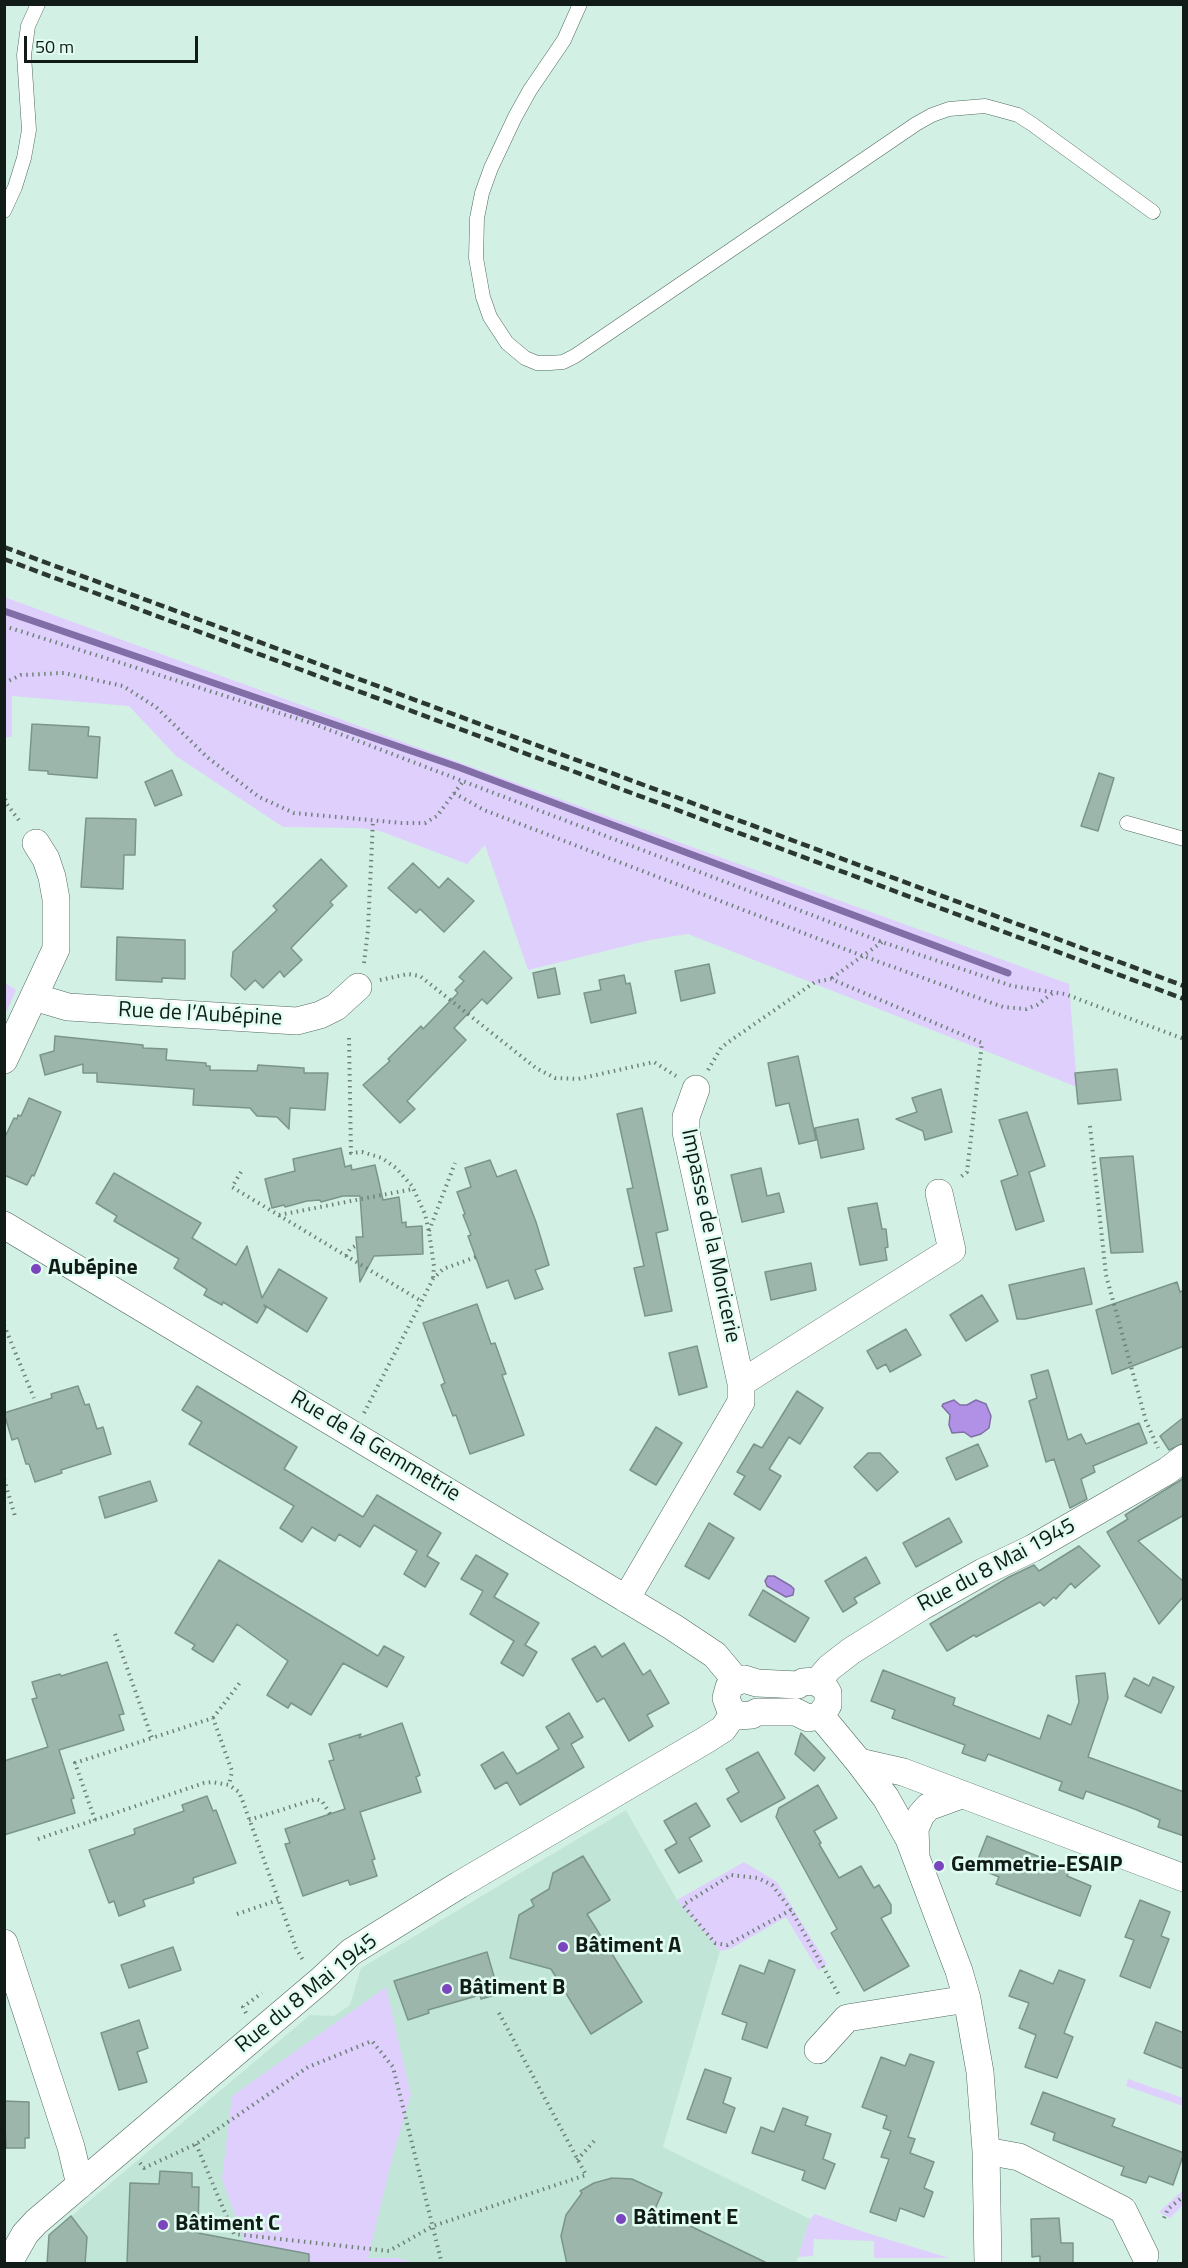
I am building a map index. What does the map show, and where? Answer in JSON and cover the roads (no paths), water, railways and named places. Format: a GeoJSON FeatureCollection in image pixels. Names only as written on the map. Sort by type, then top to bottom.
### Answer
{"type":"FeatureCollection","features":[{"type":"Feature","properties":{"kind":"street"},"geometry":{"type":"LineString","coordinates":[[4,1060],[56,949],[56,899],[46,859],[36,843]]}},
{"type":"Feature","properties":{"kind":"street","name":"Rue de l’Aubépine"},"geometry":{"type":"LineString","coordinates":[[34,997],[68,1007],[297,1020],[320,1016],[336,1007],[358,987]]}},
{"type":"Feature","properties":{"kind":"street","name":"Impasse de la Moricerie"},"geometry":{"type":"LineString","coordinates":[[626,1599],[741,1402],[741,1383],[686,1132],[686,1117],[696,1089]]}},
{"type":"Feature","properties":{"kind":"street"},"geometry":{"type":"LineString","coordinates":[[741,1383],[952,1250],[939,1193]]}},
{"type":"Feature","properties":{"kind":"street","name":"Rue de la Gemmetrie"},"geometry":{"type":"LineString","coordinates":[[4,1225],[626,1599],[715,1655],[745,1683]]}},
{"type":"Feature","properties":{"kind":"street","name":"Rue du 8 Mai 1945"},"geometry":{"type":"LineString","coordinates":[[807,1684],[851,1651],[921,1607],[983,1572],[1034,1548],[1175,1464]]}},
{"type":"Feature","properties":{"kind":"street"},"geometry":{"type":"LineString","coordinates":[[745,1683],[807,1684],[825,1688],[828,1700],[828,1705],[808,1714],[746,1713],[729,1709],[726,1698],[727,1692],[745,1683]]}},
{"type":"Feature","properties":{"kind":"street","name":"Rue du 8 Mai 1945"},"geometry":{"type":"LineString","coordinates":[[6,2263],[36,2222],[351,1952],[459,1885],[704,1741],[746,1713]]}},
{"type":"Feature","properties":{"kind":"street"},"geometry":{"type":"LineString","coordinates":[[808,1714],[860,1762],[886,1798],[916,1855],[952,1947],[967,1999],[980,2072],[986,2151],[988,2264]]}},
{"type":"Feature","properties":{"kind":"street"},"geometry":{"type":"LineString","coordinates":[[860,1762],[903,1772],[1184,1878]]}},
{"type":"Feature","properties":{"kind":"street"},"geometry":{"type":"LineString","coordinates":[[916,1855],[915,1829],[921,1815],[928,1807],[961,1795]]}},
{"type":"Feature","properties":{"kind":"street"},"geometry":{"type":"LineString","coordinates":[[4,1944],[71,2147],[80,2185]]}},
{"type":"Feature","properties":{"kind":"street"},"geometry":{"type":"LineString","coordinates":[[818,2050],[847,2018],[967,1999]]}},
{"type":"Feature","properties":{"kind":"street"},"geometry":{"type":"LineString","coordinates":[[986,2151],[1019,2157],[1123,2210],[1145,2255]]}},
{"type":"Feature","properties":{"kind":"lane"},"geometry":{"type":"LineString","coordinates":[[4,211],[18,177],[29,130],[24,55],[28,26],[38,4]]}},
{"type":"Feature","properties":{"kind":"lane"},"geometry":{"type":"LineString","coordinates":[[580,4],[564,40],[530,90],[515,117],[491,168],[482,193],[477,218],[476,258],[483,297],[490,316],[507,343],[525,358],[537,363],[563,362],[575,356],[916,124],[949,109],[985,106],[1018,115],[1153,212]]}},
{"type":"Feature","properties":{"kind":"lane"},"geometry":{"type":"LineString","coordinates":[[1127,823],[1184,839]]}},
{"type":"Feature","properties":{"kind":"waterway"},"geometry":{"type":"LineString","coordinates":[[4,611],[458,767],[1008,973]]}},
{"type":"Feature","properties":{"kind":"railway"},"geometry":{"type":"LineString","coordinates":[[4,547],[1184,986]]}},
{"type":"Feature","properties":{"kind":"railway"},"geometry":{"type":"LineString","coordinates":[[4,559],[1184,999]]}},
{"type":"Feature","properties":{"kind":"place","name":"Aubépine"},"geometry":{"type":"Point","coordinates":[36,1269]}},
{"type":"Feature","properties":{"kind":"place","name":"Gemmetrie-ESAIP"},"geometry":{"type":"Point","coordinates":[939,1866]}},
{"type":"Feature","properties":{"kind":"place","name":"Bâtiment A"},"geometry":{"type":"Point","coordinates":[563,1947]}},
{"type":"Feature","properties":{"kind":"place","name":"Bâtiment B"},"geometry":{"type":"Point","coordinates":[447,1989]}},
{"type":"Feature","properties":{"kind":"place","name":"Bâtiment E"},"geometry":{"type":"Point","coordinates":[621,2219]}},
{"type":"Feature","properties":{"kind":"place","name":"Bâtiment C"},"geometry":{"type":"Point","coordinates":[163,2225]}}]}
